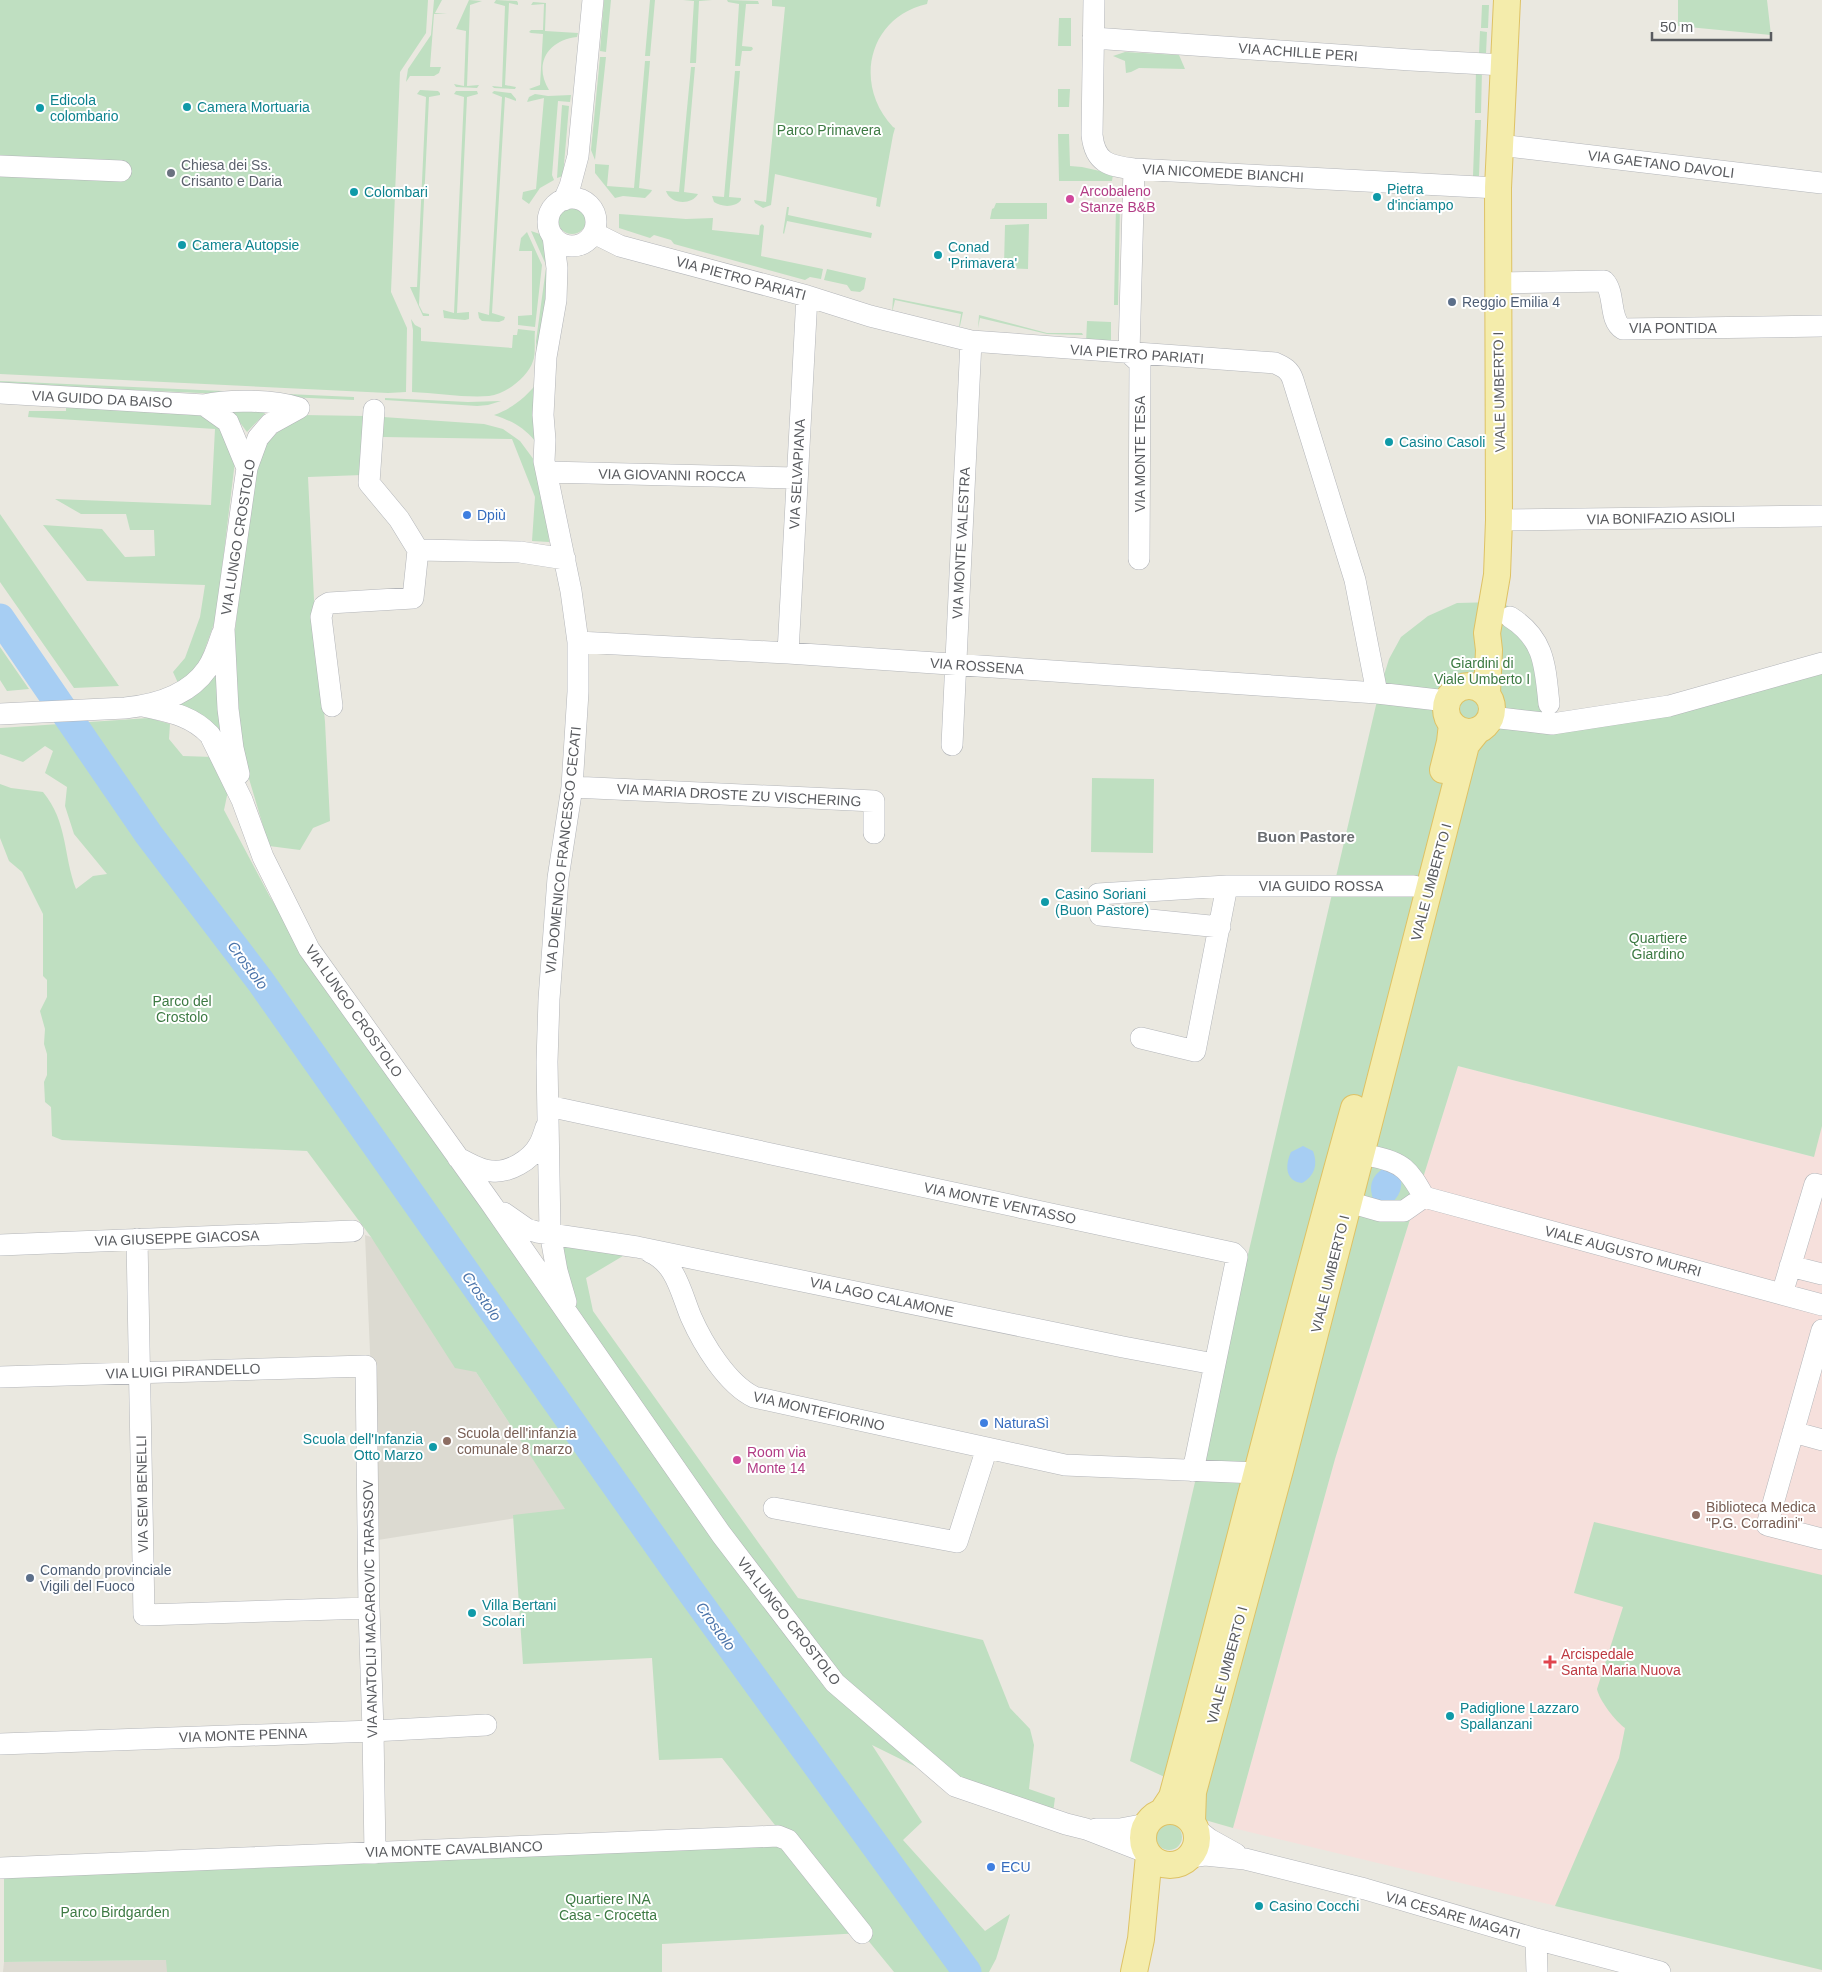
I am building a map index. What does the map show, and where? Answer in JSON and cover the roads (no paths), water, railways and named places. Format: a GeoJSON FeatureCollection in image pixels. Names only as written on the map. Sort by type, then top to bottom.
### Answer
{"type":"FeatureCollection","features":[{"type":"Feature","properties":{"kind":"main road","name":"VIALE UMBERTO I"},"geometry":{"type":"LineString","coordinates":[[1141,1939],[1148,1854],[1143,1837],[1172,1797],[1216,1636],[1321,1229],[1414,886],[1450,742],[1453,704],[1487,633],[1497,575],[1499,520],[1498,188],[1507,0]]}},
{"type":"Feature","properties":{"kind":"main road","name":"VIALE UMBERTO I"},"geometry":{"type":"LineString","coordinates":[[1141,1939],[1183,1861],[1196,1845],[1193,1825],[1193,1792],[1281,1466],[1464,753],[1469,740],[1485,714],[1489,650],[1487,633]]}},
{"type":"Feature","properties":{"kind":"main road"},"geometry":{"type":"LineString","coordinates":[[1473,686],[1485,714],[1463,731],[1453,704],[1473,686]]}},
{"type":"Feature","properties":{"kind":"main road"},"geometry":{"type":"LineString","coordinates":[[1155,1818],[1176,1812],[1193,1825]]}},
{"type":"Feature","properties":{"kind":"main road"},"geometry":{"type":"LineString","coordinates":[[1148,1854],[1159,1862],[1183,1861]]}},
{"type":"Feature","properties":{"kind":"main road"},"geometry":{"type":"LineString","coordinates":[[1134,1972],[1141,1939]]}},
{"type":"Feature","properties":{"kind":"street"},"geometry":{"type":"LineString","coordinates":[[564,200],[578,156],[593,0]]}},
{"type":"Feature","properties":{"kind":"street"},"geometry":{"type":"LineString","coordinates":[[1094,0],[1091,126],[1094,148],[1099,158],[1106,163],[1134,169]]}},
{"type":"Feature","properties":{"kind":"street","name":"VIA ACHILLE PERI"},"geometry":{"type":"LineString","coordinates":[[1093,38],[1400,59],[1504,64]]}},
{"type":"Feature","properties":{"kind":"street","name":"VIA GAETANO DAVOLI"},"geometry":{"type":"LineString","coordinates":[[1499,145],[1822,183]]}},
{"type":"Feature","properties":{"kind":"street"},"geometry":{"type":"LineString","coordinates":[[556,300],[573,256],[588,238],[596,217],[587,203],[580,176],[578,156]]}},
{"type":"Feature","properties":{"kind":"street"},"geometry":{"type":"LineString","coordinates":[[0,166],[120,171]]}},
{"type":"Feature","properties":{"kind":"street","name":"VIA NICOMEDE BIANCHI"},"geometry":{"type":"LineString","coordinates":[[1129,354],[1134,169],[1498,188]]}},
{"type":"Feature","properties":{"kind":"street"},"geometry":{"type":"LineString","coordinates":[[556,300],[556,253],[553,236],[548,226],[548,218],[555,205],[564,200],[575,198],[587,203]]}},
{"type":"Feature","properties":{"kind":"street"},"geometry":{"type":"LineString","coordinates":[[553,236],[561,244],[568,246],[588,238]]}},
{"type":"Feature","properties":{"kind":"street","name":"VIA PIETRO PARIATI"},"geometry":{"type":"LineString","coordinates":[[588,238],[807,296],[870,316],[971,341],[1129,354],[1275,363],[1285,367],[1291,374],[1354,580],[1376,692]]}},
{"type":"Feature","properties":{"kind":"street","name":"VIA PONTIDA"},"geometry":{"type":"LineString","coordinates":[[1498,283],[1604,281],[1609,288],[1616,321],[1623,329],[1822,326]]}},
{"type":"Feature","properties":{"kind":"street","name":"VIA SELVAPIANA"},"geometry":{"type":"LineString","coordinates":[[788,653],[807,296]]}},
{"type":"Feature","properties":{"kind":"street","name":"VIA DOMENICO FRANCESCO CECATI"},"geometry":{"type":"LineString","coordinates":[[550,1232],[549,999],[558,878],[572,787],[578,692],[578,642],[565,559],[544,461],[543,415],[546,357],[556,300]]}},
{"type":"Feature","properties":{"kind":"street","name":"VIA MONTE VALESTRA"},"geometry":{"type":"LineString","coordinates":[[952,745],[971,341]]}},
{"type":"Feature","properties":{"kind":"street","name":"VIA MONTE TESA"},"geometry":{"type":"LineString","coordinates":[[1129,354],[1140,363],[1139,559]]}},
{"type":"Feature","properties":{"kind":"street","name":"VIA GUIDO DA BAISO"},"geometry":{"type":"LineString","coordinates":[[0,393],[204,405],[221,401],[286,404],[299,408]]}},
{"type":"Feature","properties":{"kind":"street"},"geometry":{"type":"LineString","coordinates":[[204,405],[228,422],[247,468]]}},
{"type":"Feature","properties":{"kind":"street","name":"VIA LUNGO CROSTOLO"},"geometry":{"type":"LineString","coordinates":[[242,800],[228,709],[224,629],[247,468],[258,438],[270,424],[299,408]]}},
{"type":"Feature","properties":{"kind":"street"},"geometry":{"type":"LineString","coordinates":[[332,706],[321,618],[324,606],[329,602],[413,598],[418,550],[399,519],[369,483],[374,410]]}},
{"type":"Feature","properties":{"kind":"street","name":"VIA GIOVANNI ROCCA"},"geometry":{"type":"LineString","coordinates":[[547,472],[796,478]]}},
{"type":"Feature","properties":{"kind":"street","name":"VIA BONIFAZIO ASIOLI"},"geometry":{"type":"LineString","coordinates":[[1499,520],[1822,516]]}},
{"type":"Feature","properties":{"kind":"street"},"geometry":{"type":"LineString","coordinates":[[418,550],[520,552],[565,559]]}},
{"type":"Feature","properties":{"kind":"street"},"geometry":{"type":"LineString","coordinates":[[1510,616],[1525,626],[1544,660],[1550,704]]}},
{"type":"Feature","properties":{"kind":"street","name":"VIA LUNGO CROSTOLO"},"geometry":{"type":"LineString","coordinates":[[134,707],[180,693],[198,680],[207,669],[224,629]]}},
{"type":"Feature","properties":{"kind":"street","name":"VIA ROSSENA"},"geometry":{"type":"LineString","coordinates":[[578,642],[788,653],[1376,692]]}},
{"type":"Feature","properties":{"kind":"street"},"geometry":{"type":"LineString","coordinates":[[1485,714],[1552,724],[1669,706],[1822,663]]}},
{"type":"Feature","properties":{"kind":"street"},"geometry":{"type":"LineString","coordinates":[[1376,692],[1453,704]]}},
{"type":"Feature","properties":{"kind":"street","name":"VIA LUNGO CROSTOLO"},"geometry":{"type":"LineString","coordinates":[[4,714],[134,707],[176,713],[203,728],[215,742],[242,800],[263,858],[309,949],[490,1202],[722,1534],[835,1683],[955,1786],[1059,1822],[1086,1829],[1148,1854]]}},
{"type":"Feature","properties":{"kind":"street","name":"VIA MARIA DROSTE ZU VISCHERING"},"geometry":{"type":"LineString","coordinates":[[572,787],[874,801],[874,833]]}},
{"type":"Feature","properties":{"kind":"street"},"geometry":{"type":"LineString","coordinates":[[1141,1038],[1195,1051],[1227,886]]}},
{"type":"Feature","properties":{"kind":"street","name":"VIA GUIDO ROSSA"},"geometry":{"type":"LineString","coordinates":[[1220,927],[1100,915],[1098,894],[1227,886],[1414,886]]}},
{"type":"Feature","properties":{"kind":"street","name":"VIA LUNGO CROSTOLO"},"geometry":{"type":"LineString","coordinates":[[458,1158],[482,1169],[492,1171],[513,1167],[526,1160],[538,1147],[548,1114]]}},
{"type":"Feature","properties":{"kind":"street","name":"VIA MONTE VENTASSO"},"geometry":{"type":"LineString","coordinates":[[548,1114],[1233,1253],[1237,1257],[1192,1471]]}},
{"type":"Feature","properties":{"kind":"street"},"geometry":{"type":"LineString","coordinates":[[1359,1205],[1380,1211],[1404,1210],[1424,1197],[1404,1167],[1390,1160],[1372,1156]]}},
{"type":"Feature","properties":{"kind":"street"},"geometry":{"type":"LineString","coordinates":[[1782,1294],[1818,1185]]}},
{"type":"Feature","properties":{"kind":"street","name":"VIALE AUGUSTO MURRI"},"geometry":{"type":"LineString","coordinates":[[1424,1197],[1822,1305]]}},
{"type":"Feature","properties":{"kind":"street","name":"VIA LUNGO CROSTOLO"},"geometry":{"type":"LineString","coordinates":[[490,1202],[527,1229],[550,1232],[557,1271],[571,1319]]}},
{"type":"Feature","properties":{"kind":"street","name":"VIA GIUSEPPE GIACOSA"},"geometry":{"type":"LineString","coordinates":[[0,1245],[354,1231]]}},
{"type":"Feature","properties":{"kind":"street","name":"VIA LAGO CALAMONE"},"geometry":{"type":"LineString","coordinates":[[550,1232],[637,1247],[1214,1364]]}},
{"type":"Feature","properties":{"kind":"street","name":"VIA SEM BENELLI"},"geometry":{"type":"LineString","coordinates":[[137,1239],[144,1615],[368,1608]]}},
{"type":"Feature","properties":{"kind":"street","name":"VIA MONTEFIORINO"},"geometry":{"type":"LineString","coordinates":[[637,1247],[660,1256],[670,1267],[691,1317],[707,1346],[736,1385],[744,1392],[768,1401],[1065,1465],[1257,1472]]}},
{"type":"Feature","properties":{"kind":"street"},"geometry":{"type":"LineString","coordinates":[[1790,1266],[1822,1274]]}},
{"type":"Feature","properties":{"kind":"street"},"geometry":{"type":"LineString","coordinates":[[1822,1330],[1766,1525],[1822,1538]]}},
{"type":"Feature","properties":{"kind":"street","name":"VIA LUIGI PIRANDELLO"},"geometry":{"type":"LineString","coordinates":[[0,1377],[366,1366]]}},
{"type":"Feature","properties":{"kind":"street","name":"VIA ANATOLIJ MACAROVIC TARASSOV"},"geometry":{"type":"LineString","coordinates":[[366,1366],[368,1608],[374,1731],[375,1853]]}},
{"type":"Feature","properties":{"kind":"street"},"geometry":{"type":"LineString","coordinates":[[1793,1432],[1822,1440]]}},
{"type":"Feature","properties":{"kind":"street"},"geometry":{"type":"LineString","coordinates":[[774,1508],[957,1542],[987,1448]]}},
{"type":"Feature","properties":{"kind":"street","name":"VIA MONTE PENNA"},"geometry":{"type":"LineString","coordinates":[[0,1744],[374,1731],[486,1725]]}},
{"type":"Feature","properties":{"kind":"street","name":"VIA LUNGO CROSTOLO"},"geometry":{"type":"LineString","coordinates":[[1086,1829],[1120,1829],[1155,1818]]}},
{"type":"Feature","properties":{"kind":"street","name":"VIA CESARE MAGATI"},"geometry":{"type":"LineString","coordinates":[[1193,1825],[1227,1850],[1245,1859]]}},
{"type":"Feature","properties":{"kind":"street","name":"VIA MONTE CAVALBIANCO"},"geometry":{"type":"LineString","coordinates":[[0,1868],[778,1836],[788,1840],[862,1933]]}},
{"type":"Feature","properties":{"kind":"street","name":"VIA CESARE MAGATI"},"geometry":{"type":"LineString","coordinates":[[1183,1861],[1205,1855],[1245,1859],[1365,1890],[1660,1972]]}},
{"type":"Feature","properties":{"kind":"street"},"geometry":{"type":"LineString","coordinates":[[1536,1939],[1537,1972]]}},
{"type":"Feature","properties":{"kind":"water"},"geometry":{"type":"Polygon","coordinates":[[[1303,1146],[1313,1151],[1315,1165],[1313,1173],[1302,1183],[1296,1182],[1289,1176],[1287,1167],[1291,1152],[1303,1146]]]}},
{"type":"Feature","properties":{"kind":"water"},"geometry":{"type":"Polygon","coordinates":[[[1384,1168],[1401,1178],[1400,1191],[1393,1202],[1374,1201],[1372,1196],[1372,1182],[1376,1175],[1384,1168]]]}},
{"type":"Feature","properties":{"kind":"waterway","name":"Crostolo"},"geometry":{"type":"LineString","coordinates":[[0,618],[149,835],[261,982],[689,1589],[967,1972]]}},
{"type":"Feature","properties":{"kind":"place","name":"Camera Mortuaria"},"geometry":{"type":"Point","coordinates":[187,107]}},
{"type":"Feature","properties":{"kind":"place","name":"Edicola colombario"},"geometry":{"type":"Point","coordinates":[40,108]}},
{"type":"Feature","properties":{"kind":"place","name":"Chiesa dei Ss. Crisanto e Daria"},"geometry":{"type":"Point","coordinates":[171,173]}},
{"type":"Feature","properties":{"kind":"place","name":"Colombari"},"geometry":{"type":"Point","coordinates":[354,192]}},
{"type":"Feature","properties":{"kind":"place","name":"Pietra d'inciampo"},"geometry":{"type":"Point","coordinates":[1377,197]}},
{"type":"Feature","properties":{"kind":"place","name":"Arcobaleno Stanze B&B"},"geometry":{"type":"Point","coordinates":[1070,199]}},
{"type":"Feature","properties":{"kind":"place","name":"Camera Autopsie"},"geometry":{"type":"Point","coordinates":[182,245]}},
{"type":"Feature","properties":{"kind":"place","name":"Conad 'Primavera'"},"geometry":{"type":"Point","coordinates":[938,255]}},
{"type":"Feature","properties":{"kind":"place","name":"Reggio Emilia 4"},"geometry":{"type":"Point","coordinates":[1452,302]}},
{"type":"Feature","properties":{"kind":"place","name":"Casino Casoli"},"geometry":{"type":"Point","coordinates":[1389,442]}},
{"type":"Feature","properties":{"kind":"place","name":"Dpiù"},"geometry":{"type":"Point","coordinates":[467,515]}},
{"type":"Feature","properties":{"kind":"place","name":"Casino Soriani (Buon Pastore)"},"geometry":{"type":"Point","coordinates":[1045,902]}},
{"type":"Feature","properties":{"kind":"place","name":"NaturaSì"},"geometry":{"type":"Point","coordinates":[984,1423]}},
{"type":"Feature","properties":{"kind":"place","name":"Scuola dell'infanzia comunale 8 marzo"},"geometry":{"type":"Point","coordinates":[447,1441]}},
{"type":"Feature","properties":{"kind":"place","name":"Scuola dell'Infanzia Otto Marzo"},"geometry":{"type":"Point","coordinates":[433,1447]}},
{"type":"Feature","properties":{"kind":"place","name":"Room via Monte 14"},"geometry":{"type":"Point","coordinates":[737,1460]}},
{"type":"Feature","properties":{"kind":"place","name":"Biblioteca Medica \"P.G. Corradini\""},"geometry":{"type":"Point","coordinates":[1696,1515]}},
{"type":"Feature","properties":{"kind":"place","name":"Comando provinciale Vigili del Fuoco"},"geometry":{"type":"Point","coordinates":[30,1578]}},
{"type":"Feature","properties":{"kind":"place","name":"Villa Bertani Scolari"},"geometry":{"type":"Point","coordinates":[472,1613]}},
{"type":"Feature","properties":{"kind":"place","name":"Arcispedale Santa Maria Nuova"},"geometry":{"type":"Point","coordinates":[1550,1662]}},
{"type":"Feature","properties":{"kind":"place","name":"Padiglione Lazzaro Spallanzani"},"geometry":{"type":"Point","coordinates":[1450,1716]}},
{"type":"Feature","properties":{"kind":"place","name":"ECU"},"geometry":{"type":"Point","coordinates":[991,1867]}},
{"type":"Feature","properties":{"kind":"place","name":"Casino Cocchi"},"geometry":{"type":"Point","coordinates":[1259,1906]}},
{"type":"Feature","properties":{"kind":"district","name":"Buon Pastore"},"geometry":{"type":"Point","coordinates":[1306,836]}},
{"type":"Feature","properties":{"kind":"park label","name":"Parco Primavera"},"geometry":{"type":"Point","coordinates":[829,130]}},
{"type":"Feature","properties":{"kind":"park label","name":"Giardini di Viale Umberto I"},"geometry":{"type":"Point","coordinates":[1482,672]}},
{"type":"Feature","properties":{"kind":"park label","name":"Quartiere Giardino"},"geometry":{"type":"Point","coordinates":[1658,946]}},
{"type":"Feature","properties":{"kind":"park label","name":"Parco del Crostolo"},"geometry":{"type":"Point","coordinates":[182,1010]}},
{"type":"Feature","properties":{"kind":"park label","name":"Quartiere INA Casa - Crocetta"},"geometry":{"type":"Point","coordinates":[608,1908]}},
{"type":"Feature","properties":{"kind":"park label","name":"Parco Birdgarden"},"geometry":{"type":"Point","coordinates":[115,1912]}}]}
